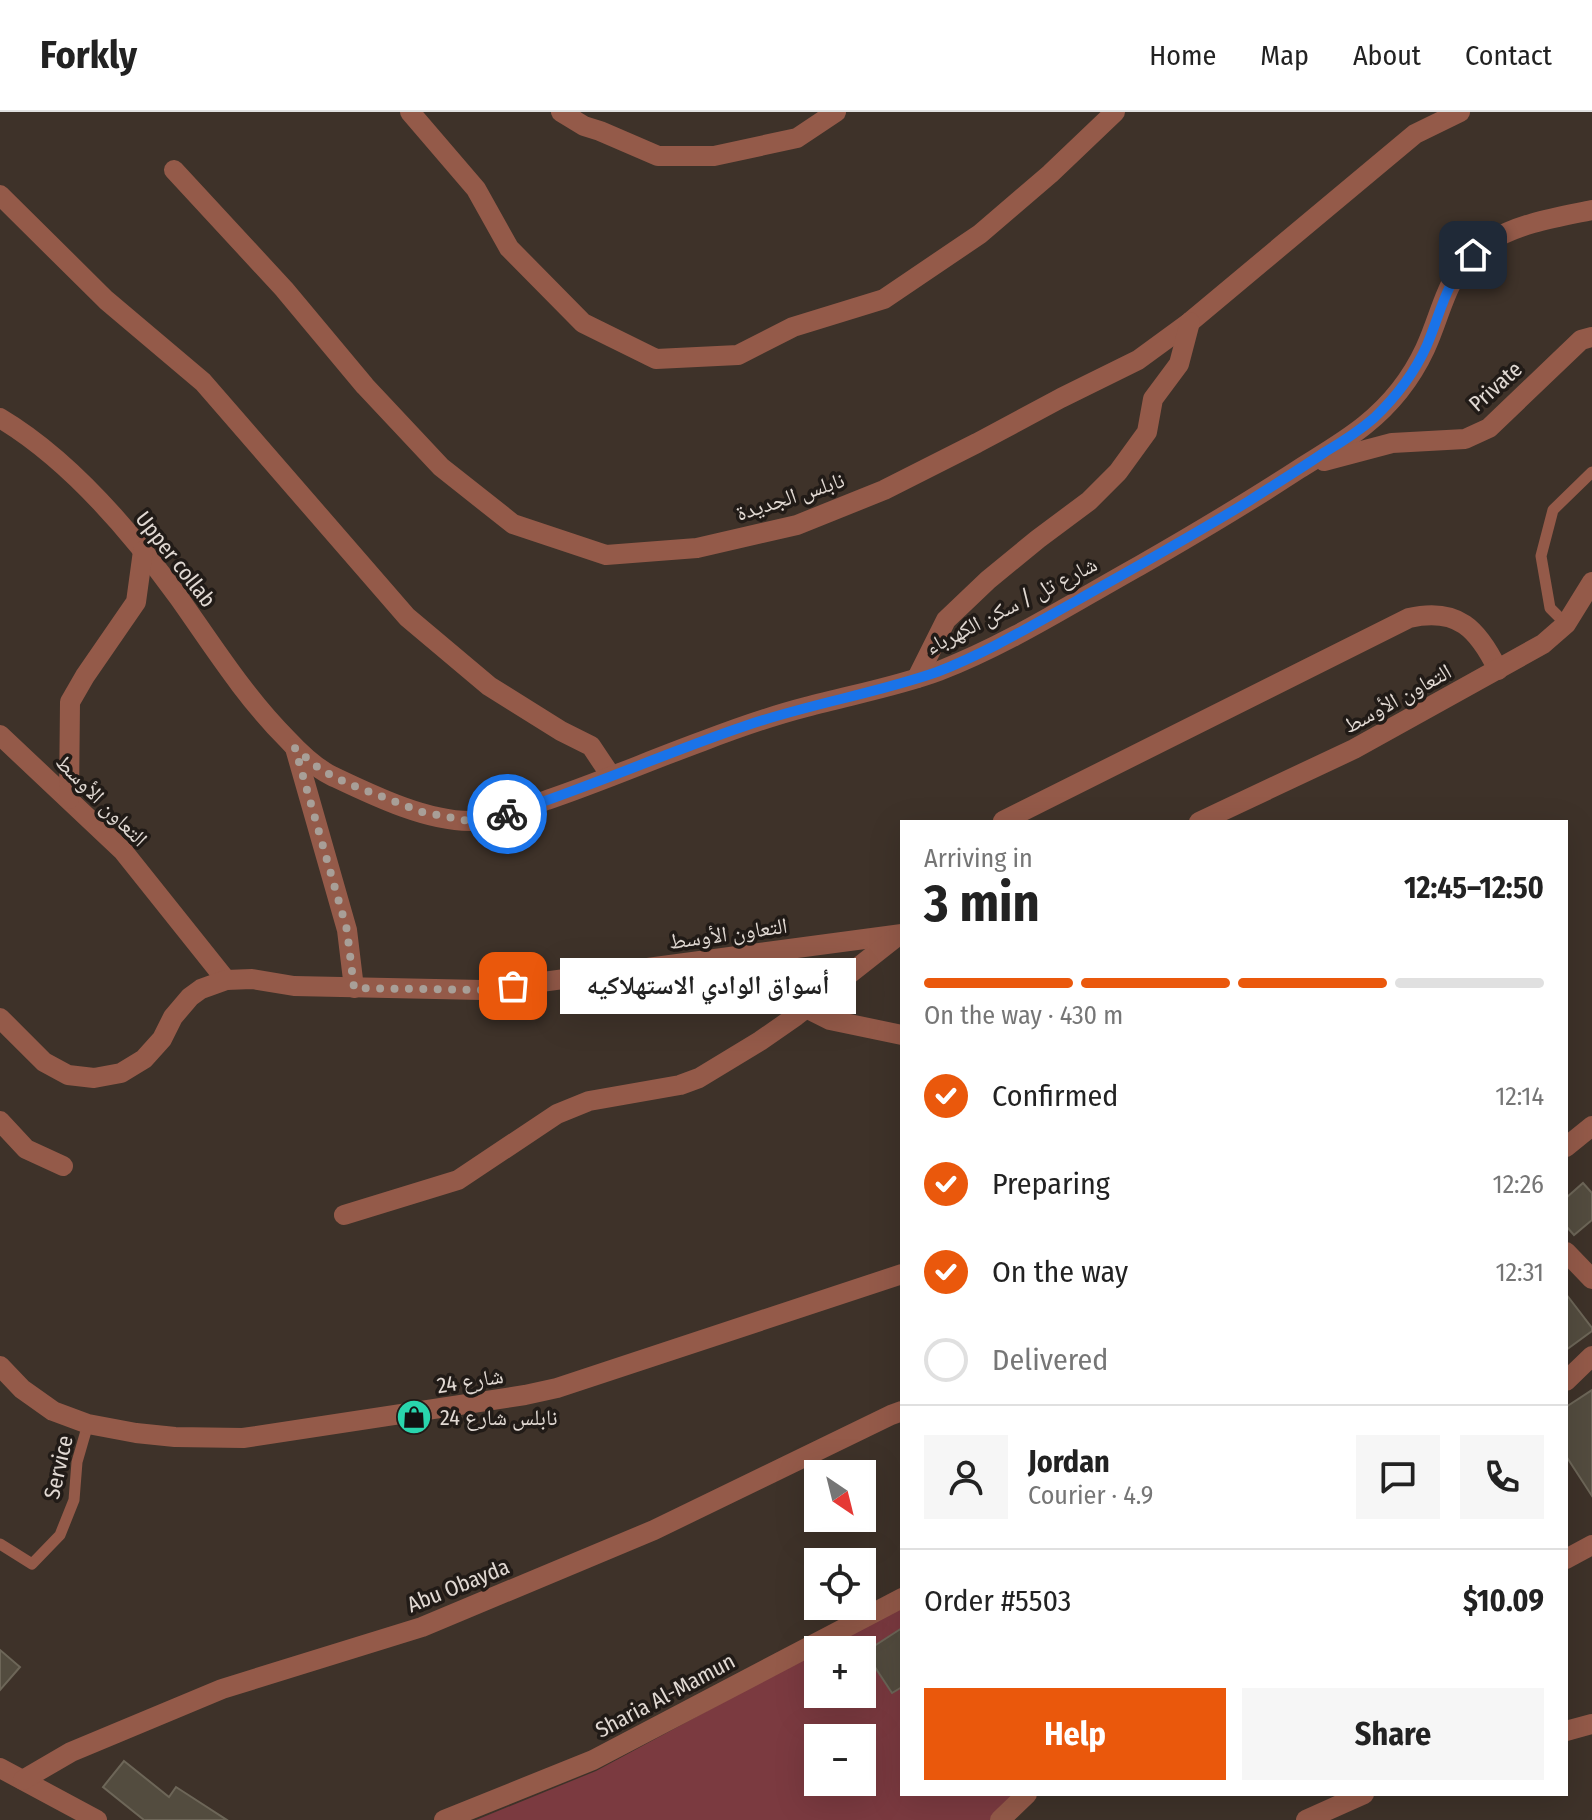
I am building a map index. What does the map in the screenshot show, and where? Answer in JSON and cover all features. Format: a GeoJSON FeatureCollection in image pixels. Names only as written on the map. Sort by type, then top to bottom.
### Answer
{"type":"FeatureCollection","features":[{"type":"Feature","properties":{"kind":"street"},"geometry":{"type":"LineString","coordinates":[[410,112],[476,189],[509,248],[583,323],[656,359],[738,355],[793,327],[884,299],[980,234],[1050,174],[1115,112]]}},
{"type":"Feature","properties":{"kind":"street"},"geometry":{"type":"LineString","coordinates":[[561,112],[584,126],[658,156],[714,156],[797,138],[836,112]]}},
{"type":"Feature","properties":{"kind":"street","name":"نابلس الجديدة"},"geometry":{"type":"LineString","coordinates":[[174,170],[441,467],[513,524],[606,555],[697,548],[797,525],[870,496],[1138,360],[1190,322],[1415,134],[1460,112]]}},
{"type":"Feature","properties":{"kind":"street"},"geometry":{"type":"LineString","coordinates":[[0,195],[106,300],[203,382],[407,617],[489,686],[591,746],[611,776]]}},
{"type":"Feature","properties":{"kind":"street","name":"شارع تل / سكن الكهرباء"},"geometry":{"type":"LineString","coordinates":[[295,748],[321,770],[422,812],[469,821],[489,819],[777,715],[917,678],[971,657],[1041,621],[1219,519],[1358,431],[1390,402],[1410,376],[1426,348],[1448,286],[1467,260],[1506,233],[1592,210]]}},
{"type":"Feature","properties":{"kind":"street"},"geometry":{"type":"LineString","coordinates":[[917,678],[946,620],[988,580],[1089,501],[1118,472],[1147,432],[1153,399],[1179,364],[1190,322]]}},
{"type":"Feature","properties":{"kind":"street","name":"Private"},"geometry":{"type":"LineString","coordinates":[[1324,461],[1392,443],[1465,439],[1489,428],[1581,340],[1592,337]]}},
{"type":"Feature","properties":{"kind":"street","name":"Upper collab"},"geometry":{"type":"LineString","coordinates":[[0,418],[30,438],[69,472],[143,551],[240,685],[295,748]]}},
{"type":"Feature","properties":{"kind":"street"},"geometry":{"type":"LineString","coordinates":[[69,799],[70,702],[136,602],[143,551]]}},
{"type":"Feature","properties":{"kind":"street","name":"التعاون الأوسط"},"geometry":{"type":"LineString","coordinates":[[1203,820],[1354,749],[1543,644],[1566,624],[1592,582]]}},
{"type":"Feature","properties":{"kind":"street"},"geometry":{"type":"LineString","coordinates":[[1005,820],[1409,618],[1445,616],[1466,626],[1483,642],[1498,670]]}},
{"type":"Feature","properties":{"kind":"street","name":"التعاون الأوسط"},"geometry":{"type":"LineString","coordinates":[[0,735],[123,851],[226,980]]}},
{"type":"Feature","properties":{"kind":"street"},"geometry":{"type":"LineString","coordinates":[[295,748],[347,930],[354,988]]}},
{"type":"Feature","properties":{"kind":"street","name":"التعاون الأوسط"},"geometry":{"type":"LineString","coordinates":[[0,1018],[33,1053],[55,1070],[81,1077],[108,1077],[144,1059],[162,1039],[173,1017],[190,997],[201,989],[226,980],[252,979],[281,985],[354,988],[482,990],[900,934]]}},
{"type":"Feature","properties":{"kind":"street"},"geometry":{"type":"LineString","coordinates":[[344,1215],[458,1180],[572,1106],[680,1085],[699,1078],[760,1041],[900,935]]}},
{"type":"Feature","properties":{"kind":"street"},"geometry":{"type":"LineString","coordinates":[[806,1008],[830,1020],[900,1035]]}},
{"type":"Feature","properties":{"kind":"street"},"geometry":{"type":"LineString","coordinates":[[0,1121],[26,1149],[63,1166]]}},
{"type":"Feature","properties":{"kind":"street"},"geometry":{"type":"LineString","coordinates":[[1568,1145],[1592,1126]]}},
{"type":"Feature","properties":{"kind":"street"},"geometry":{"type":"LineString","coordinates":[[1568,1254],[1592,1279]]}},
{"type":"Feature","properties":{"kind":"street","name":"شارع 24"},"geometry":{"type":"LineString","coordinates":[[0,1366],[22,1389],[53,1411],[88,1424],[175,1437],[243,1438],[557,1388],[900,1275]]}},
{"type":"Feature","properties":{"kind":"street"},"geometry":{"type":"LineString","coordinates":[[1568,1379],[1592,1356]]}},
{"type":"Feature","properties":{"kind":"street","name":"Abu Obayda"},"geometry":{"type":"LineString","coordinates":[[23,1780],[71,1752],[222,1689],[422,1627],[654,1530],[900,1412]]}},
{"type":"Feature","properties":{"kind":"street"},"geometry":{"type":"LineString","coordinates":[[1568,1558],[1592,1545]]}},
{"type":"Feature","properties":{"kind":"street","name":"Sharia Al-Mamun"},"geometry":{"type":"LineString","coordinates":[[444,1820],[593,1760],[900,1599]]}},
{"type":"Feature","properties":{"kind":"street"},"geometry":{"type":"LineString","coordinates":[[1568,1730],[1592,1724]]}},
{"type":"Feature","properties":{"kind":"street"},"geometry":{"type":"LineString","coordinates":[[0,1768],[97,1820]]}},
{"type":"Feature","properties":{"kind":"street"},"geometry":{"type":"LineString","coordinates":[[1000,1820],[1025,1796]]}},
{"type":"Feature","properties":{"kind":"street"},"geometry":{"type":"LineString","coordinates":[[1306,1820],[1360,1796]]}},
{"type":"Feature","properties":{"kind":"lane"},"geometry":{"type":"LineString","coordinates":[[1566,624],[1550,608],[1541,556],[1553,510],[1592,472]]}},
{"type":"Feature","properties":{"kind":"lane","name":"Service"},"geometry":{"type":"LineString","coordinates":[[0,1544],[32,1564],[60,1535],[74,1500],[77,1462],[88,1424]]}},
{"type":"Feature","properties":{"kind":"shaded area"},"geometry":{"type":"Polygon","coordinates":[[[900,1608],[900,1796],[1014,1796],[991,1820],[476,1820],[596,1771],[804,1659],[804,1708],[876,1708],[876,1636],[847,1636],[900,1608]]]}},
{"type":"Feature","properties":{"kind":"building"},"geometry":{"type":"Polygon","coordinates":[[[1583,1183],[1592,1193],[1592,1220],[1574,1235],[1568,1228],[1568,1196],[1583,1183]]]}},
{"type":"Feature","properties":{"kind":"building"},"geometry":{"type":"Polygon","coordinates":[[[1568,1297],[1592,1328],[1568,1349],[1568,1297]]]}},
{"type":"Feature","properties":{"kind":"building"},"geometry":{"type":"Polygon","coordinates":[[[1592,1390],[1592,1496],[1568,1459],[1568,1406],[1592,1390]]]}},
{"type":"Feature","properties":{"kind":"building"},"geometry":{"type":"Polygon","coordinates":[[[900,1629],[900,1688],[892,1693],[876,1669],[876,1645],[900,1629]]]}},
{"type":"Feature","properties":{"kind":"building"},"geometry":{"type":"Polygon","coordinates":[[[0,1650],[20,1667],[0,1690],[0,1650]]]}},
{"type":"Feature","properties":{"kind":"building"},"geometry":{"type":"Polygon","coordinates":[[[124,1761],[169,1797],[176,1787],[227,1820],[144,1820],[103,1787],[124,1761]]]}},
{"type":"Feature","properties":{"kind":"way so far"},"geometry":{"type":"LineString","coordinates":[[507,814],[469,821],[422,812],[321,770],[295,748],[347,930],[354,988],[482,990],[513,986]]}},
{"type":"Feature","properties":{"kind":"place","name":"أسواق الوادي الاستهلاكيه"},"geometry":{"type":"Point","coordinates":[513,986]}},
{"type":"Feature","properties":{"kind":"place","name":"نابلس شارع 24"},"geometry":{"type":"Point","coordinates":[414,1417]}},
{"type":"Feature","properties":{"kind":"route"},"geometry":{"type":"LineString","coordinates":[[507,814],[777,715],[939,671],[1006,640],[1173,546],[1287,477],[1358,431],[1374,417],[1404,385],[1426,348],[1448,286],[1473,255]]}}]}
